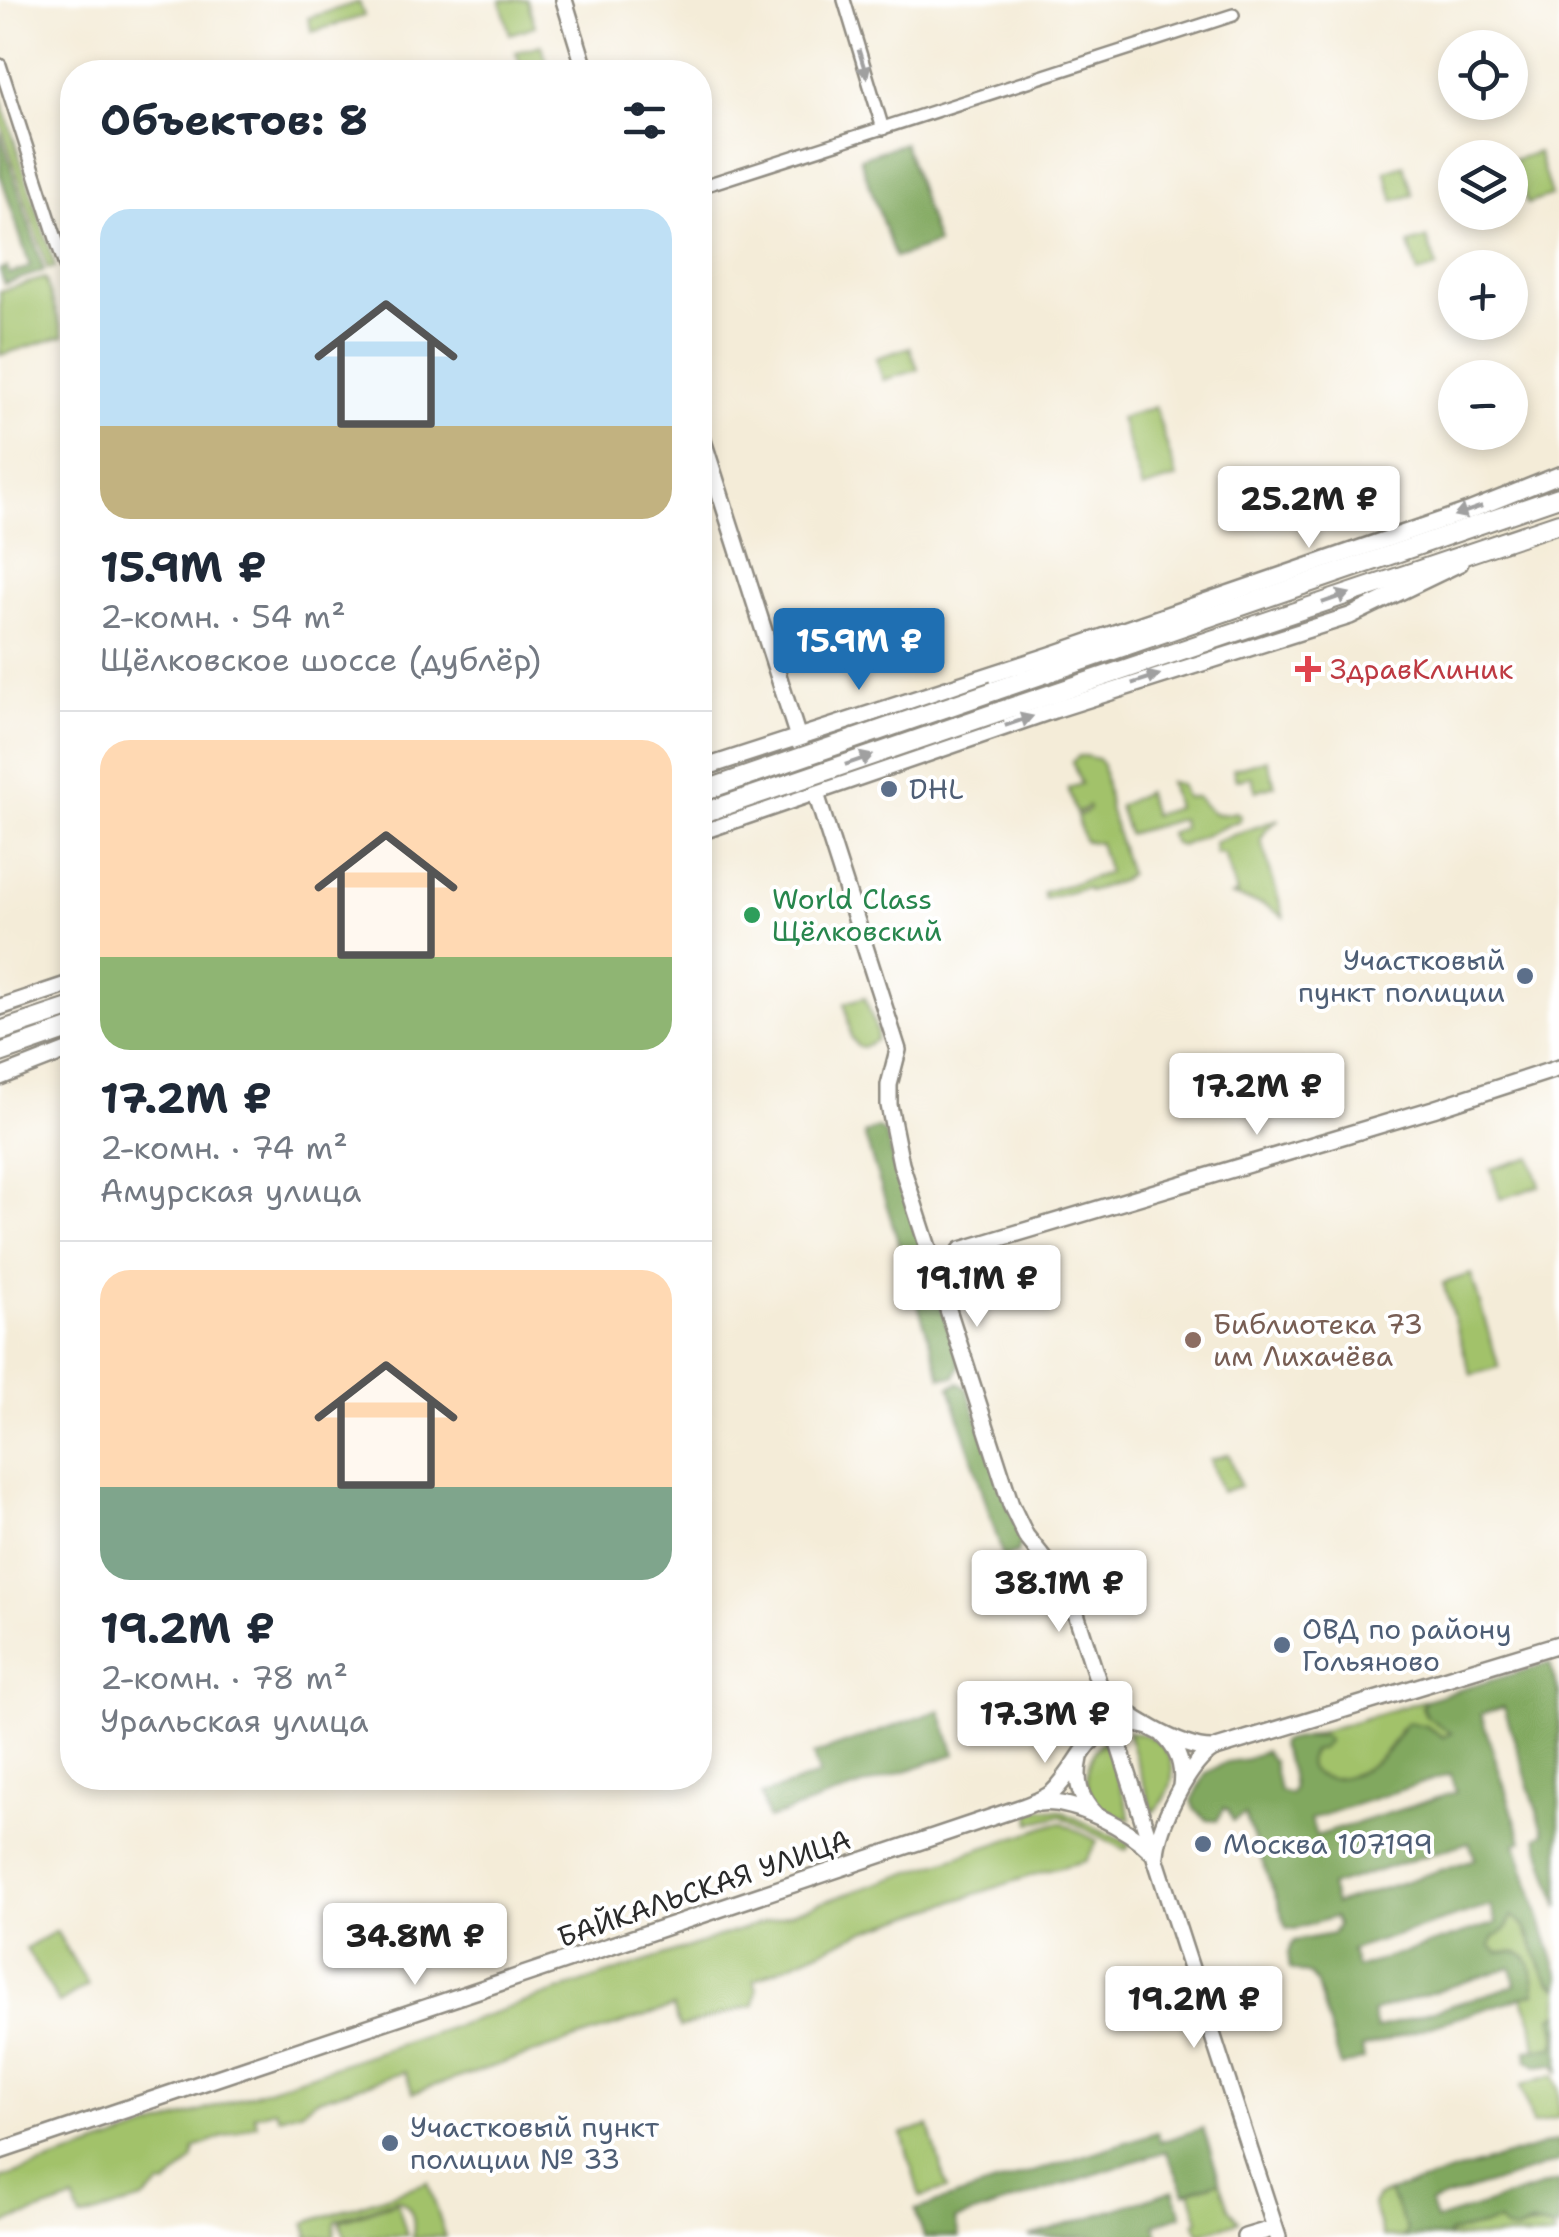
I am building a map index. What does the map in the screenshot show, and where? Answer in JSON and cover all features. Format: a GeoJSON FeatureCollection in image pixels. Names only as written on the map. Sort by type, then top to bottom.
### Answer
{"type":"FeatureCollection","features":[{"type":"Feature","properties":{"kind":"main road"},"geometry":{"type":"LineString","coordinates":[[564,0],[582,60]]}},
{"type":"Feature","properties":{"kind":"main road"},"geometry":{"type":"LineString","coordinates":[[712,469],[898,1050],[889,1085],[890,1105],[906,1182],[1011,1505],[1026,1536],[1071,1598],[1276,2232],[1245,2237]]}},
{"type":"Feature","properties":{"kind":"main road"},"geometry":{"type":"LineString","coordinates":[[712,765],[1051,656],[1484,505],[1559,475]]}},
{"type":"Feature","properties":{"kind":"main road"},"geometry":{"type":"LineString","coordinates":[[712,788],[1559,498]]}},
{"type":"Feature","properties":{"kind":"main road"},"geometry":{"type":"LineString","coordinates":[[712,810],[1559,522]]}},
{"type":"Feature","properties":{"kind":"main road"},"geometry":{"type":"LineString","coordinates":[[712,828],[1108,692],[1350,616],[1490,547]]}},
{"type":"Feature","properties":{"kind":"main road"},"geometry":{"type":"LineString","coordinates":[[1242,588],[1385,557]]}},
{"type":"Feature","properties":{"kind":"main road"},"geometry":{"type":"LineString","coordinates":[[712,768],[742,770],[749,780],[752,799],[733,820]]}},
{"type":"Feature","properties":{"kind":"main road"},"geometry":{"type":"LineString","coordinates":[[0,1009],[60,987]]}},
{"type":"Feature","properties":{"kind":"main road"},"geometry":{"type":"LineString","coordinates":[[0,1031],[60,1011]]}},
{"type":"Feature","properties":{"kind":"main road"},"geometry":{"type":"LineString","coordinates":[[0,1053],[60,1032]]}},
{"type":"Feature","properties":{"kind":"main road"},"geometry":{"type":"LineString","coordinates":[[0,1073],[60,1052]]}},
{"type":"Feature","properties":{"kind":"main road"},"geometry":{"type":"LineString","coordinates":[[962,1250],[1559,1068]]}},
{"type":"Feature","properties":{"kind":"main road"},"geometry":{"type":"LineString","coordinates":[[1025,1806],[1060,1802],[1118,1826],[1145,1825],[1159,1818],[1200,1758],[1213,1749],[1559,1644]]}},
{"type":"Feature","properties":{"kind":"main road"},"geometry":{"type":"LineString","coordinates":[[1096,1678],[1110,1700],[1167,1738],[1181,1762],[1178,1794],[1158,1842],[1156,1859]]}},
{"type":"Feature","properties":{"kind":"main road"},"geometry":{"type":"LineString","coordinates":[[1096,1678],[1098,1695],[1077,1773],[1078,1786],[1088,1808],[1145,1845],[1156,1859]]}},
{"type":"Feature","properties":{"kind":"main road"},"geometry":{"type":"LineString","coordinates":[[1025,1806],[1049,1796],[1085,1747],[1112,1726],[1126,1723],[1153,1728],[1198,1748],[1213,1749]]}},
{"type":"Feature","properties":{"kind":"main road","name":"БАЙКАЛЬСКАЯ УЛИЦА"},"geometry":{"type":"LineString","coordinates":[[0,2152],[1025,1806]]}},
{"type":"Feature","properties":{"kind":"street"},"geometry":{"type":"LineString","coordinates":[[844,0],[882,128]]}},
{"type":"Feature","properties":{"kind":"street"},"geometry":{"type":"LineString","coordinates":[[712,184],[1233,15]]}},
{"type":"Feature","properties":{"kind":"street"},"geometry":{"type":"LineString","coordinates":[[0,64],[60,251]]}},
{"type":"Feature","properties":{"kind":"green space"},"geometry":{"type":"Polygon","coordinates":[[[500,0],[527,0],[535,26],[510,34],[500,0]]]}},
{"type":"Feature","properties":{"kind":"green space"},"geometry":{"type":"Polygon","coordinates":[[[359,2],[364,16],[312,32],[308,18],[359,2]]]}},
{"type":"Feature","properties":{"kind":"green space"},"geometry":{"type":"Polygon","coordinates":[[[541,45],[546,60],[519,60],[516,52],[541,45]]]}},
{"type":"Feature","properties":{"kind":"green space"},"geometry":{"type":"Polygon","coordinates":[[[0,96],[55,267],[48,269],[0,121],[0,96]]]}},
{"type":"Feature","properties":{"kind":"green space"},"geometry":{"type":"Polygon","coordinates":[[[0,132],[44,271],[4,284],[0,269],[7,267],[9,274],[30,267],[0,173],[0,132]]]}},
{"type":"Feature","properties":{"kind":"green space"},"geometry":{"type":"Polygon","coordinates":[[[904,143],[937,244],[895,258],[860,158],[904,143]]]}},
{"type":"Feature","properties":{"kind":"green space"},"geometry":{"type":"Polygon","coordinates":[[[1538,152],[1551,196],[1528,204],[1528,155],[1538,152]]]}},
{"type":"Feature","properties":{"kind":"green space"},"geometry":{"type":"Polygon","coordinates":[[[1404,165],[1413,195],[1394,201],[1385,171],[1404,165]]]}},
{"type":"Feature","properties":{"kind":"green space"},"geometry":{"type":"Polygon","coordinates":[[[1427,238],[1437,268],[1418,274],[1409,244],[1427,238]]]}},
{"type":"Feature","properties":{"kind":"green space"},"geometry":{"type":"Polygon","coordinates":[[[45,278],[60,324],[60,337],[0,355],[0,291],[45,278]]]}},
{"type":"Feature","properties":{"kind":"green space"},"geometry":{"type":"Polygon","coordinates":[[[910,347],[918,370],[883,380],[876,358],[910,347]]]}},
{"type":"Feature","properties":{"kind":"green space"},"geometry":{"type":"Polygon","coordinates":[[[1155,407],[1177,478],[1142,489],[1120,418],[1155,407]]]}},
{"type":"Feature","properties":{"kind":"green space"},"geometry":{"type":"Polygon","coordinates":[[[1085,756],[1098,759],[1103,765],[1110,811],[1129,874],[1121,881],[1089,891],[1086,888],[1045,899],[1043,892],[1108,873],[1099,843],[1084,841],[1077,817],[1088,806],[1076,814],[1068,788],[1081,784],[1072,762],[1085,756]]]}},
{"type":"Feature","properties":{"kind":"green space"},"geometry":{"type":"Polygon","coordinates":[[[1267,759],[1275,785],[1256,791],[1251,776],[1236,780],[1233,769],[1267,759]]]}},
{"type":"Feature","properties":{"kind":"green space"},"geometry":{"type":"Polygon","coordinates":[[[1169,782],[1180,784],[1185,797],[1197,797],[1214,813],[1236,812],[1240,820],[1181,846],[1174,844],[1169,833],[1183,828],[1181,819],[1128,834],[1119,806],[1146,792],[1153,815],[1176,808],[1169,782]]]}},
{"type":"Feature","properties":{"kind":"green space"},"geometry":{"type":"Polygon","coordinates":[[[1279,819],[1261,840],[1284,917],[1265,905],[1232,896],[1237,894],[1224,854],[1215,853],[1214,842],[1279,819]]]}},
{"type":"Feature","properties":{"kind":"green space"},"geometry":{"type":"Polygon","coordinates":[[[865,997],[877,1033],[876,1040],[863,1047],[857,1046],[851,1037],[845,1003],[865,997]]]}},
{"type":"Feature","properties":{"kind":"green space"},"geometry":{"type":"Polygon","coordinates":[[[878,1128],[885,1133],[960,1365],[955,1377],[941,1377],[864,1134],[878,1128]]]}},
{"type":"Feature","properties":{"kind":"green space"},"geometry":{"type":"Polygon","coordinates":[[[1531,1157],[1540,1186],[1500,1199],[1491,1169],[1531,1157]]]}},
{"type":"Feature","properties":{"kind":"green space"},"geometry":{"type":"Polygon","coordinates":[[[1471,1274],[1499,1367],[1471,1375],[1443,1283],[1471,1274]]]}},
{"type":"Feature","properties":{"kind":"green space"},"geometry":{"type":"Polygon","coordinates":[[[959,1383],[967,1388],[1021,1540],[1017,1553],[1003,1557],[950,1387],[959,1383]]]}},
{"type":"Feature","properties":{"kind":"green space"},"geometry":{"type":"Polygon","coordinates":[[[1229,1454],[1240,1486],[1221,1492],[1210,1460],[1229,1454]]]}},
{"type":"Feature","properties":{"kind":"green space"},"geometry":{"type":"Polygon","coordinates":[[[1550,1663],[1559,1695],[1559,1908],[1537,1837],[1544,1833],[1504,1707],[1481,1714],[1522,1841],[1516,1844],[1559,1976],[1559,1988],[1544,1972],[1527,1931],[1512,1916],[1490,1946],[1498,1953],[1518,1953],[1528,1960],[1535,1993],[1362,2048],[1364,2059],[1341,2067],[1316,1982],[1310,1975],[1290,1969],[1289,1957],[1294,1941],[1332,1934],[1337,1926],[1334,1917],[1296,1929],[1287,1928],[1245,1815],[1233,1821],[1224,1808],[1217,1821],[1207,1820],[1195,1810],[1192,1801],[1206,1773],[1264,1751],[1273,1762],[1279,1791],[1290,1794],[1290,1769],[1280,1746],[1286,1740],[1322,1735],[1328,1740],[1322,1748],[1312,1751],[1309,1765],[1318,1776],[1333,1778],[1362,1771],[1377,1761],[1408,1722],[1426,1726],[1443,1737],[1451,1733],[1426,1716],[1422,1707],[1425,1700],[1550,1663]],[[1450,1774],[1311,1819],[1316,1836],[1456,1792],[1450,1774]],[[1469,1842],[1330,1886],[1335,1904],[1475,1859],[1469,1842]],[[1490,1906],[1351,1950],[1356,1968],[1496,1923],[1490,1906]],[[1511,1967],[1372,2012],[1376,2029],[1516,1985],[1511,1967]]]}},
{"type":"Feature","properties":{"kind":"green space"},"geometry":{"type":"Polygon","coordinates":[[[1425,1700],[1422,1707],[1452,1732],[1444,1737],[1426,1726],[1400,1728],[1385,1752],[1349,1777],[1322,1777],[1309,1769],[1308,1760],[1322,1735],[1303,1737],[1425,1700]]]}},
{"type":"Feature","properties":{"kind":"green space"},"geometry":{"type":"Polygon","coordinates":[[[940,1710],[955,1754],[768,1819],[761,1795],[819,1775],[813,1755],[940,1710]]]}},
{"type":"Feature","properties":{"kind":"green space"},"geometry":{"type":"Polygon","coordinates":[[[1127,1732],[1156,1741],[1171,1761],[1170,1787],[1153,1812],[1127,1732]]]}},
{"type":"Feature","properties":{"kind":"green space"},"geometry":{"type":"Polygon","coordinates":[[[1105,1739],[1131,1819],[1103,1809],[1089,1789],[1089,1763],[1105,1739]]]}},
{"type":"Feature","properties":{"kind":"green space"},"geometry":{"type":"Polygon","coordinates":[[[1043,1809],[1061,1811],[1130,1844],[1126,1850],[1060,1816],[1031,1823],[1030,1813],[1043,1809]]]}},
{"type":"Feature","properties":{"kind":"green space"},"geometry":{"type":"Polygon","coordinates":[[[1057,1823],[1097,1841],[1086,1861],[862,1932],[754,1980],[754,2005],[680,2028],[673,2007],[413,2093],[405,2072],[315,2100],[302,2110],[279,2117],[275,2109],[254,2115],[257,2124],[195,2148],[193,2160],[166,2186],[161,2185],[143,2200],[81,2219],[74,2200],[0,2225],[0,2179],[1057,1823]]]}},
{"type":"Feature","properties":{"kind":"green space"},"geometry":{"type":"Polygon","coordinates":[[[1512,1916],[1521,1921],[1551,1983],[1559,1988],[1559,2034],[1554,2047],[1536,2050],[1532,2021],[1522,1997],[1535,1993],[1490,1946],[1512,1916]]]}},
{"type":"Feature","properties":{"kind":"green space"},"geometry":{"type":"Polygon","coordinates":[[[56,1931],[88,1985],[59,2003],[26,1949],[56,1931]]]}},
{"type":"Feature","properties":{"kind":"green space"},"geometry":{"type":"Polygon","coordinates":[[[1559,2013],[1559,2074],[1555,2064],[1537,2066],[1528,2060],[1527,2050],[1554,2047],[1557,2037],[1552,2017],[1559,2013]]]}},
{"type":"Feature","properties":{"kind":"green space"},"geometry":{"type":"Polygon","coordinates":[[[1554,2075],[1559,2091],[1559,2117],[1533,2124],[1521,2085],[1554,2075]]]}},
{"type":"Feature","properties":{"kind":"green space"},"geometry":{"type":"Polygon","coordinates":[[[929,2126],[947,2189],[920,2197],[902,2134],[929,2126]]]}},
{"type":"Feature","properties":{"kind":"green space"},"geometry":{"type":"Polygon","coordinates":[[[1203,2128],[1220,2181],[1185,2193],[1166,2151],[955,2220],[959,2237],[924,2237],[915,2210],[1157,2132],[1160,2142],[1203,2128]]]}},
{"type":"Feature","properties":{"kind":"green space"},"geometry":{"type":"Polygon","coordinates":[[[1559,2140],[1559,2162],[1430,2203],[1436,2220],[1559,2181],[1559,2229],[1533,2224],[1515,2232],[1505,2230],[1499,2222],[1449,2233],[1448,2237],[1403,2237],[1407,2230],[1389,2192],[1559,2140]]]}},
{"type":"Feature","properties":{"kind":"green space"},"geometry":{"type":"Polygon","coordinates":[[[1220,2181],[1229,2207],[1239,2221],[1199,2234],[1190,2191],[1220,2181]]]}},
{"type":"Feature","properties":{"kind":"green space"},"geometry":{"type":"Polygon","coordinates":[[[428,2182],[446,2237],[412,2237],[412,2215],[407,2205],[397,2199],[336,2220],[334,2237],[307,2237],[305,2223],[428,2182]]]}},
{"type":"Feature","properties":{"kind":"green space"},"geometry":{"type":"Polygon","coordinates":[[[1174,2190],[1182,2215],[1155,2224],[1159,2237],[1029,2237],[1174,2190]]]}},
{"type":"Feature","properties":{"kind":"green space"},"geometry":{"type":"Polygon","coordinates":[[[1389,2192],[1408,2231],[1403,2237],[1383,2237],[1373,2204],[1378,2196],[1389,2192]]]}},
{"type":"Feature","properties":{"kind":"green space"},"geometry":{"type":"Polygon","coordinates":[[[397,2202],[407,2235],[345,2237],[340,2221],[397,2202]]]}},
{"type":"Feature","properties":{"kind":"green space"},"geometry":{"type":"Polygon","coordinates":[[[1499,2222],[1515,2232],[1534,2226],[1548,2227],[1555,2237],[1448,2237],[1449,2233],[1499,2222]]]}},
{"type":"Feature","properties":{"kind":"place","name":"ЗдравКлиник"},"geometry":{"type":"Point","coordinates":[1308,669]}},
{"type":"Feature","properties":{"kind":"place","name":"DHL"},"geometry":{"type":"Point","coordinates":[889,789]}},
{"type":"Feature","properties":{"kind":"place","name":"World Class Щёлковский"},"geometry":{"type":"Point","coordinates":[752,915]}},
{"type":"Feature","properties":{"kind":"place","name":"Участковый пункт полиции"},"geometry":{"type":"Point","coordinates":[1525,976]}},
{"type":"Feature","properties":{"kind":"place","name":"Библиотека 73 им Лихачёва"},"geometry":{"type":"Point","coordinates":[1193,1340]}},
{"type":"Feature","properties":{"kind":"place","name":"ОВД по району Гольяново"},"geometry":{"type":"Point","coordinates":[1282,1645]}},
{"type":"Feature","properties":{"kind":"place","name":"Москва 107199"},"geometry":{"type":"Point","coordinates":[1203,1844]}},
{"type":"Feature","properties":{"kind":"place","name":"Участковый пункт полиции № 33"},"geometry":{"type":"Point","coordinates":[390,2143]}}]}
